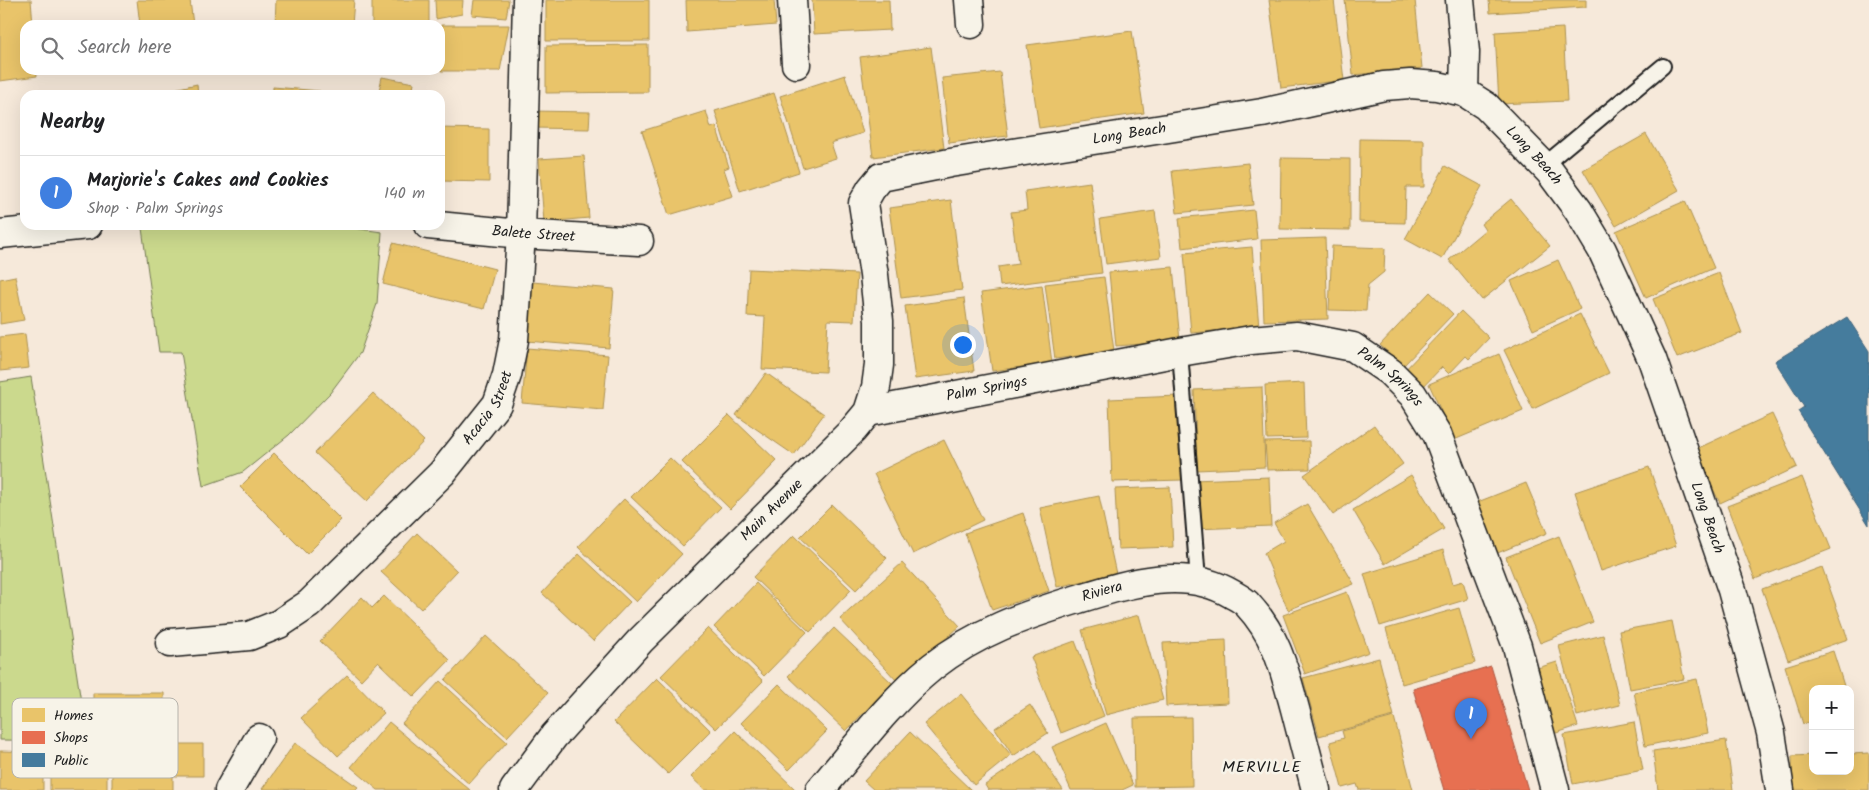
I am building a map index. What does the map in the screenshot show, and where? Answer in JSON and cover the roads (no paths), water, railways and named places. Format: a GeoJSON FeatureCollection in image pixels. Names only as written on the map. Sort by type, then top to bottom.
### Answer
{"type":"FeatureCollection","features":[{"type":"Feature","properties":{"kind":"street","name":"Acacia Street"},"geometry":{"type":"LineString","coordinates":[[170,643],[249,636],[279,624],[309,604],[442,473],[498,404],[507,375],[514,340],[521,234],[527,0]]}},
{"type":"Feature","properties":{"kind":"street"},"geometry":{"type":"LineString","coordinates":[[792,0],[796,64]]}},
{"type":"Feature","properties":{"kind":"street"},"geometry":{"type":"LineString","coordinates":[[1460,0],[1464,52],[1464,92]]}},
{"type":"Feature","properties":{"kind":"street","name":"Long Beach"},"geometry":{"type":"LineString","coordinates":[[882,177],[950,163],[1262,113],[1384,86],[1410,84],[1437,86],[1464,92],[1486,106],[1543,166],[1578,210],[1602,250],[1652,359],[1732,590],[1769,725],[1780,790]]}},
{"type":"Feature","properties":{"kind":"street","name":"Main Avenue"},"geometry":{"type":"LineString","coordinates":[[514,790],[554,736],[640,641],[853,430],[868,412],[876,387],[878,372],[878,321],[864,203],[871,189],[882,177]]}},
{"type":"Feature","properties":{"kind":"street","name":"Balete Street"},"geometry":{"type":"LineString","coordinates":[[445,227],[521,234],[639,241]]}},
{"type":"Feature","properties":{"kind":"street"},"geometry":{"type":"LineString","coordinates":[[0,234],[39,230]]}},
{"type":"Feature","properties":{"kind":"street","name":"Palm Springs"},"geometry":{"type":"LineString","coordinates":[[868,412],[1251,340],[1297,336],[1353,346],[1390,372],[1413,395],[1437,434],[1517,646],[1555,790]]}},
{"type":"Feature","properties":{"kind":"street","name":"Riviera"},"geometry":{"type":"LineString","coordinates":[[820,790],[887,711],[932,668],[972,639],[1018,618],[1133,583],[1166,579],[1198,580],[1221,587],[1246,602],[1266,627],[1281,657],[1316,790]]}},
{"type":"Feature","properties":{"kind":"street"},"geometry":{"type":"LineString","coordinates":[[228,790],[259,738]]}},
{"type":"Feature","properties":{"kind":"lane"},"geometry":{"type":"LineString","coordinates":[[1543,166],[1663,66]]}},
{"type":"Feature","properties":{"kind":"lane"},"geometry":{"type":"LineString","coordinates":[[1180,352],[1198,580]]}},
{"type":"Feature","properties":{"kind":"place","name":"Marjorie's Cakes and Cookies"},"geometry":{"type":"Point","coordinates":[1471,739]}},
{"type":"Feature","properties":{"kind":"district","name":"MERVILLE"},"geometry":{"type":"Point","coordinates":[1262,767]}}]}
